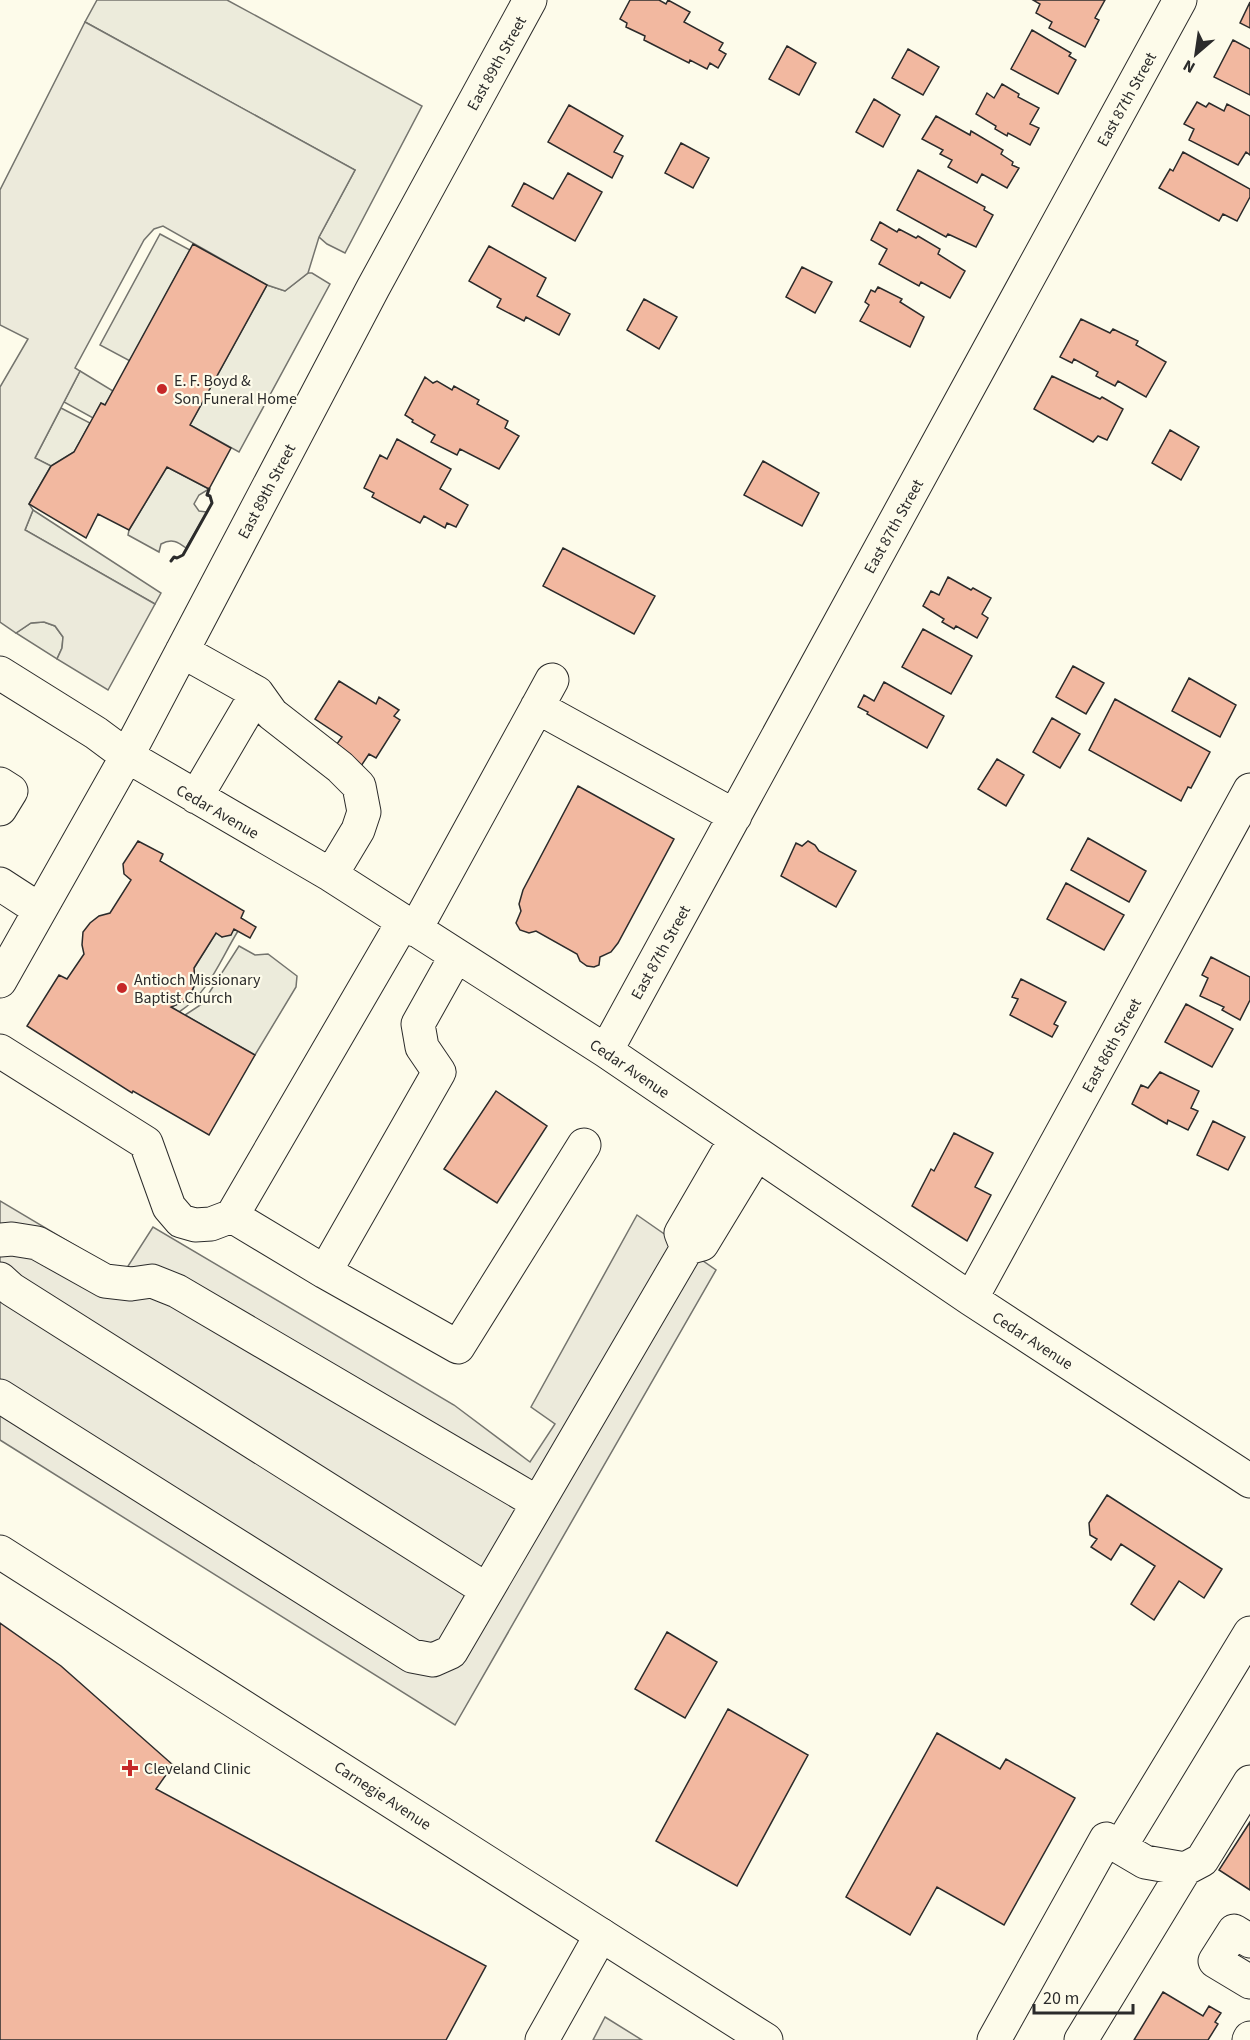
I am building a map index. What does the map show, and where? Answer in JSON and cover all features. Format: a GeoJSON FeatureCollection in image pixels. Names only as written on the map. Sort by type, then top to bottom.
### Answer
{"type":"FeatureCollection","features":[{"type":"Feature","properties":{"kind":"street","name":"East 89th Street"},"geometry":{"type":"LineString","coordinates":[[0,979],[127,756],[373,288],[530,0]]}},
{"type":"Feature","properties":{"kind":"street","name":"East 87th Street"},"geometry":{"type":"LineString","coordinates":[[606,1051],[1180,0]]}},
{"type":"Feature","properties":{"kind":"street"},"geometry":{"type":"LineString","coordinates":[[182,651],[257,693],[272,714],[340,767],[359,786],[364,812],[358,830],[331,876]]}},
{"type":"Feature","properties":{"kind":"street","name":"Cedar Avenue"},"geometry":{"type":"LineString","coordinates":[[0,673],[96,733],[127,756],[331,876],[606,1051],[971,1299],[1250,1481]]}},
{"type":"Feature","properties":{"kind":"street"},"geometry":{"type":"LineString","coordinates":[[196,797],[257,693]]}},
{"type":"Feature","properties":{"kind":"street"},"geometry":{"type":"LineString","coordinates":[[0,1051],[146,1143],[169,1207],[181,1221],[195,1225],[211,1224],[232,1216],[409,926],[544,693],[735,816]]}},
{"type":"Feature","properties":{"kind":"street"},"geometry":{"type":"LineString","coordinates":[[0,784],[11,791],[0,809]]}},
{"type":"Feature","properties":{"kind":"street","name":"East 86th Street"},"geometry":{"type":"LineString","coordinates":[[971,1299],[1250,790]]}},
{"type":"Feature","properties":{"kind":"street"},"geometry":{"type":"LineString","coordinates":[[0,884],[40,910]]}},
{"type":"Feature","properties":{"kind":"street"},"geometry":{"type":"LineString","coordinates":[[325,1272],[439,1072],[422,1047],[417,1024],[456,956]]}},
{"type":"Feature","properties":{"kind":"street"},"geometry":{"type":"LineString","coordinates":[[232,1216],[325,1272],[458,1347],[584,1145]]}},
{"type":"Feature","properties":{"kind":"street"},"geometry":{"type":"LineString","coordinates":[[0,1396],[412,1656],[433,1660],[451,1652],[687,1248],[702,1244],[746,1147]]}},
{"type":"Feature","properties":{"kind":"street"},"geometry":{"type":"LineString","coordinates":[[0,1240],[12,1239],[37,1243],[105,1281],[131,1284],[152,1281],[177,1291],[538,1503]]}},
{"type":"Feature","properties":{"kind":"street"},"geometry":{"type":"LineString","coordinates":[[0,1279],[11,1289],[487,1590]]}},
{"type":"Feature","properties":{"kind":"street","name":"Carnegie Avenue"},"geometry":{"type":"LineString","coordinates":[[0,1552],[766,2040]]}},
{"type":"Feature","properties":{"kind":"street"},"geometry":{"type":"LineString","coordinates":[[1120,1847],[1250,1633]]}},
{"type":"Feature","properties":{"kind":"street"},"geometry":{"type":"LineString","coordinates":[[1081,2040],[1185,1869],[1202,1860],[1250,1782]]}},
{"type":"Feature","properties":{"kind":"street"},"geometry":{"type":"LineString","coordinates":[[994,2040],[1106,1839],[1145,1862],[1185,1869]]}},
{"type":"Feature","properties":{"kind":"street"},"geometry":{"type":"LineString","coordinates":[[543,2040],[601,1935]]}},
{"type":"Feature","properties":{"kind":"street"},"geometry":{"type":"LineString","coordinates":[[1242,1936],[1215,1961],[1250,1982]]}},
{"type":"Feature","properties":{"kind":"shaded area"},"geometry":{"type":"Polygon","coordinates":[[[97,0],[227,0],[422,106],[345,253],[319,237],[355,170],[85,22],[97,0]]]}},
{"type":"Feature","properties":{"kind":"shaded area"},"geometry":{"type":"Polygon","coordinates":[[[85,22],[355,170],[319,237],[308,273],[285,291],[267,285],[163,226],[154,229],[144,240],[75,368],[80,371],[35,458],[51,466],[29,504],[33,510],[25,530],[155,604],[108,690],[57,659],[62,648],[63,637],[55,626],[44,622],[31,623],[16,633],[0,622],[0,387],[28,339],[0,325],[0,190],[85,22]]]}},
{"type":"Feature","properties":{"kind":"shaded area"},"geometry":{"type":"Polygon","coordinates":[[[160,234],[190,250],[130,361],[100,345],[160,234]]]}},
{"type":"Feature","properties":{"kind":"shaded area"},"geometry":{"type":"Polygon","coordinates":[[[308,273],[330,284],[239,452],[190,425],[267,285],[285,291],[308,273]]]}},
{"type":"Feature","properties":{"kind":"shaded area"},"geometry":{"type":"Polygon","coordinates":[[[80,371],[113,391],[105,405],[101,403],[93,418],[64,402],[80,371]]]}},
{"type":"Feature","properties":{"kind":"shaded area"},"geometry":{"type":"Polygon","coordinates":[[[61,408],[90,423],[74,452],[51,466],[35,458],[61,408]]]}},
{"type":"Feature","properties":{"kind":"shaded area"},"geometry":{"type":"Polygon","coordinates":[[[167,467],[209,489],[199,495],[194,504],[199,511],[207,512],[186,548],[168,541],[161,544],[159,552],[128,535],[167,467]]]}},
{"type":"Feature","properties":{"kind":"shaded area"},"geometry":{"type":"Polygon","coordinates":[[[33,510],[161,593],[155,604],[25,530],[33,510]]]}},
{"type":"Feature","properties":{"kind":"shaded area"},"geometry":{"type":"Polygon","coordinates":[[[44,622],[55,626],[63,637],[62,648],[57,659],[16,633],[31,623],[44,622]]]}},
{"type":"Feature","properties":{"kind":"shaded area"},"geometry":{"type":"Polygon","coordinates":[[[234,929],[238,931],[206,986],[179,1012],[171,1007],[185,1001],[191,993],[195,984],[194,968],[216,933],[222,937],[234,929]]]}},
{"type":"Feature","properties":{"kind":"shaded area"},"geometry":{"type":"Polygon","coordinates":[[[239,946],[255,955],[268,954],[297,976],[296,987],[255,1055],[185,1015],[202,1004],[239,946]]]}},
{"type":"Feature","properties":{"kind":"shaded area"},"geometry":{"type":"Polygon","coordinates":[[[0,1201],[123,1274],[153,1227],[454,1405],[530,1462],[555,1424],[531,1407],[637,1215],[716,1270],[455,1725],[0,1440],[0,1201]]]}},
{"type":"Feature","properties":{"kind":"shaded area"},"geometry":{"type":"Polygon","coordinates":[[[605,2017],[642,2040],[593,2040],[605,2017]]]}},
{"type":"Feature","properties":{"kind":"building"},"geometry":{"type":"Polygon","coordinates":[[[630,0],[659,0],[666,4],[668,0],[690,12],[684,22],[723,43],[719,50],[726,54],[718,68],[710,63],[707,69],[690,60],[689,63],[644,40],[645,36],[626,27],[627,23],[620,19],[630,0]]]}},
{"type":"Feature","properties":{"kind":"building"},"geometry":{"type":"Polygon","coordinates":[[[1033,0],[1105,0],[1095,18],[1099,20],[1085,47],[1049,28],[1052,22],[1036,13],[1040,4],[1033,0]]]}},
{"type":"Feature","properties":{"kind":"building"},"geometry":{"type":"Polygon","coordinates":[[[1250,2],[1250,28],[1240,23],[1250,2]]]}},
{"type":"Feature","properties":{"kind":"building"},"geometry":{"type":"Polygon","coordinates":[[[1032,30],[1071,53],[1069,56],[1076,60],[1058,94],[1011,69],[1032,30]]]}},
{"type":"Feature","properties":{"kind":"building"},"geometry":{"type":"Polygon","coordinates":[[[1233,40],[1250,49],[1250,95],[1214,77],[1233,40]]]}},
{"type":"Feature","properties":{"kind":"building"},"geometry":{"type":"Polygon","coordinates":[[[787,46],[816,63],[799,95],[769,79],[787,46]]]}},
{"type":"Feature","properties":{"kind":"building"},"geometry":{"type":"Polygon","coordinates":[[[908,49],[939,67],[923,95],[892,78],[908,49]]]}},
{"type":"Feature","properties":{"kind":"building"},"geometry":{"type":"Polygon","coordinates":[[[1002,84],[1019,94],[1018,97],[1039,108],[1030,124],[1039,128],[1030,145],[1008,133],[1007,136],[976,114],[987,93],[994,98],[1002,84]]]}},
{"type":"Feature","properties":{"kind":"building"},"geometry":{"type":"Polygon","coordinates":[[[874,99],[900,115],[883,147],[856,132],[874,99]]]}},
{"type":"Feature","properties":{"kind":"building"},"geometry":{"type":"Polygon","coordinates":[[[1197,102],[1206,107],[1209,103],[1224,111],[1227,104],[1250,116],[1250,155],[1246,152],[1238,165],[1189,140],[1194,129],[1184,124],[1197,102]]]}},
{"type":"Feature","properties":{"kind":"building"},"geometry":{"type":"Polygon","coordinates":[[[569,105],[623,136],[614,152],[623,156],[612,178],[548,142],[569,105]]]}},
{"type":"Feature","properties":{"kind":"building"},"geometry":{"type":"Polygon","coordinates":[[[936,116],[970,135],[971,131],[1003,150],[1001,154],[1013,162],[1012,165],[1019,168],[1007,188],[982,174],[977,183],[948,167],[952,160],[940,154],[943,150],[922,139],[936,116]]]}},
{"type":"Feature","properties":{"kind":"building"},"geometry":{"type":"Polygon","coordinates":[[[681,143],[709,158],[693,188],[665,173],[681,143]]]}},
{"type":"Feature","properties":{"kind":"building"},"geometry":{"type":"Polygon","coordinates":[[[1183,152],[1250,189],[1250,197],[1237,221],[1223,214],[1219,221],[1159,188],[1170,169],[1173,171],[1183,152]]]}},
{"type":"Feature","properties":{"kind":"building"},"geometry":{"type":"Polygon","coordinates":[[[918,170],[985,207],[984,210],[993,215],[976,247],[948,234],[946,237],[897,210],[918,170]]]}},
{"type":"Feature","properties":{"kind":"building"},"geometry":{"type":"Polygon","coordinates":[[[568,173],[602,192],[575,241],[512,206],[524,183],[553,199],[568,173]]]}},
{"type":"Feature","properties":{"kind":"building"},"geometry":{"type":"Polygon","coordinates":[[[880,222],[897,232],[899,229],[916,238],[918,236],[940,249],[938,254],[965,271],[950,298],[921,282],[919,286],[879,264],[887,249],[871,240],[880,222]]]}},
{"type":"Feature","properties":{"kind":"building","name":"E. F. Boyd & Son Funeral Home"},"geometry":{"type":"Polygon","coordinates":[[[193,244],[267,285],[190,425],[231,448],[209,489],[167,467],[129,530],[98,514],[86,538],[29,504],[51,466],[74,452],[101,403],[105,405],[193,244]]]}},
{"type":"Feature","properties":{"kind":"building"},"geometry":{"type":"Polygon","coordinates":[[[489,246],[546,278],[537,296],[570,314],[559,335],[526,317],[524,321],[497,307],[501,299],[469,281],[489,246]]]}},
{"type":"Feature","properties":{"kind":"building"},"geometry":{"type":"Polygon","coordinates":[[[802,267],[832,282],[815,313],[786,297],[802,267]]]}},
{"type":"Feature","properties":{"kind":"building"},"geometry":{"type":"Polygon","coordinates":[[[878,287],[902,299],[900,302],[924,317],[910,347],[860,321],[869,305],[865,302],[871,290],[875,292],[878,287]]]}},
{"type":"Feature","properties":{"kind":"building"},"geometry":{"type":"Polygon","coordinates":[[[644,299],[677,317],[659,349],[627,330],[644,299]]]}},
{"type":"Feature","properties":{"kind":"building"},"geometry":{"type":"Polygon","coordinates":[[[1081,319],[1110,333],[1113,329],[1138,341],[1136,345],[1166,362],[1146,397],[1118,381],[1115,386],[1096,376],[1098,372],[1074,359],[1072,363],[1060,357],[1081,319]]]}},
{"type":"Feature","properties":{"kind":"building"},"geometry":{"type":"Polygon","coordinates":[[[1052,376],[1100,399],[1102,397],[1123,409],[1107,440],[1098,436],[1093,442],[1034,409],[1052,376]]]}},
{"type":"Feature","properties":{"kind":"building"},"geometry":{"type":"Polygon","coordinates":[[[425,377],[433,383],[437,381],[452,390],[454,386],[479,400],[477,404],[508,421],[505,428],[519,436],[499,469],[460,449],[457,455],[431,442],[435,435],[412,422],[413,420],[405,415],[425,377]]]}},
{"type":"Feature","properties":{"kind":"building"},"geometry":{"type":"Polygon","coordinates":[[[1170,430],[1199,447],[1181,480],[1152,463],[1170,430]]]}},
{"type":"Feature","properties":{"kind":"building"},"geometry":{"type":"Polygon","coordinates":[[[397,439],[451,469],[440,489],[468,505],[456,527],[447,523],[445,528],[424,516],[420,523],[372,497],[374,493],[364,488],[380,455],[387,459],[397,439]]]}},
{"type":"Feature","properties":{"kind":"building"},"geometry":{"type":"Polygon","coordinates":[[[763,461],[819,493],[802,526],[744,495],[763,461]]]}},
{"type":"Feature","properties":{"kind":"building"},"geometry":{"type":"Polygon","coordinates":[[[563,548],[655,596],[634,634],[543,586],[563,548]]]}},
{"type":"Feature","properties":{"kind":"building"},"geometry":{"type":"Polygon","coordinates":[[[948,577],[991,598],[982,614],[988,618],[977,638],[956,626],[954,629],[942,622],[944,619],[923,606],[931,591],[939,595],[948,577]]]}},
{"type":"Feature","properties":{"kind":"building"},"geometry":{"type":"Polygon","coordinates":[[[923,629],[972,656],[951,694],[902,667],[923,629]]]}},
{"type":"Feature","properties":{"kind":"building"},"geometry":{"type":"Polygon","coordinates":[[[1073,666],[1104,683],[1086,714],[1056,697],[1073,666]]]}},
{"type":"Feature","properties":{"kind":"building"},"geometry":{"type":"Polygon","coordinates":[[[1189,678],[1236,705],[1220,737],[1172,711],[1189,678]]]}},
{"type":"Feature","properties":{"kind":"building"},"geometry":{"type":"Polygon","coordinates":[[[339,681],[376,704],[379,697],[399,710],[394,716],[400,720],[376,758],[369,754],[359,769],[331,752],[342,737],[315,719],[339,681]]]}},
{"type":"Feature","properties":{"kind":"building"},"geometry":{"type":"Polygon","coordinates":[[[884,682],[944,716],[927,748],[858,707],[864,695],[874,701],[884,682]]]}},
{"type":"Feature","properties":{"kind":"building"},"geometry":{"type":"Polygon","coordinates":[[[1115,699],[1210,752],[1191,788],[1188,787],[1181,801],[1089,750],[1115,699]]]}},
{"type":"Feature","properties":{"kind":"building"},"geometry":{"type":"Polygon","coordinates":[[[1052,718],[1080,734],[1060,768],[1033,752],[1052,718]]]}},
{"type":"Feature","properties":{"kind":"building"},"geometry":{"type":"Polygon","coordinates":[[[997,759],[1024,775],[1006,806],[978,789],[997,759]]]}},
{"type":"Feature","properties":{"kind":"building"},"geometry":{"type":"Polygon","coordinates":[[[578,786],[674,839],[618,943],[611,952],[600,957],[599,965],[594,967],[587,966],[580,961],[577,954],[536,931],[529,933],[520,930],[516,923],[521,911],[519,904],[523,890],[578,786]]]}},
{"type":"Feature","properties":{"kind":"building"},"geometry":{"type":"Polygon","coordinates":[[[1088,838],[1146,871],[1129,902],[1071,870],[1088,838]]]}},
{"type":"Feature","properties":{"kind":"building","name":"Antioch Missionary Baptist Church"},"geometry":{"type":"Polygon","coordinates":[[[138,841],[163,854],[160,861],[244,911],[241,918],[256,927],[250,938],[234,929],[231,935],[222,937],[216,933],[194,968],[195,984],[191,993],[185,1001],[171,1007],[255,1055],[209,1135],[133,1091],[132,1093],[27,1026],[59,975],[67,979],[84,954],[83,932],[99,916],[110,913],[131,880],[124,874],[123,864],[138,841]]]}},
{"type":"Feature","properties":{"kind":"building"},"geometry":{"type":"Polygon","coordinates":[[[808,841],[819,851],[856,871],[836,907],[781,876],[796,843],[802,846],[808,841]]]}},
{"type":"Feature","properties":{"kind":"building"},"geometry":{"type":"Polygon","coordinates":[[[1066,883],[1124,915],[1104,950],[1047,919],[1066,883]]]}},
{"type":"Feature","properties":{"kind":"building"},"geometry":{"type":"Polygon","coordinates":[[[1211,957],[1250,977],[1250,1000],[1240,1020],[1222,1010],[1224,1007],[1200,996],[1208,978],[1202,975],[1211,957]]]}},
{"type":"Feature","properties":{"kind":"building"},"geometry":{"type":"Polygon","coordinates":[[[1021,979],[1066,1002],[1054,1024],[1058,1026],[1052,1037],[1010,1015],[1018,999],[1012,997],[1021,979]]]}},
{"type":"Feature","properties":{"kind":"building"},"geometry":{"type":"Polygon","coordinates":[[[1186,1004],[1233,1029],[1212,1067],[1165,1042],[1186,1004]]]}},
{"type":"Feature","properties":{"kind":"building"},"geometry":{"type":"Polygon","coordinates":[[[1160,1072],[1199,1091],[1191,1108],[1198,1111],[1188,1130],[1168,1120],[1167,1124],[1132,1104],[1141,1085],[1148,1088],[1160,1072]]]}},
{"type":"Feature","properties":{"kind":"building"},"geometry":{"type":"Polygon","coordinates":[[[496,1091],[547,1126],[497,1203],[444,1169],[496,1091]]]}},
{"type":"Feature","properties":{"kind":"building"},"geometry":{"type":"Polygon","coordinates":[[[1213,1121],[1245,1137],[1228,1170],[1197,1155],[1213,1121]]]}},
{"type":"Feature","properties":{"kind":"building"},"geometry":{"type":"Polygon","coordinates":[[[954,1133],[993,1153],[975,1187],[991,1195],[967,1241],[912,1206],[931,1169],[934,1171],[954,1133]]]}},
{"type":"Feature","properties":{"kind":"building"},"geometry":{"type":"Polygon","coordinates":[[[1107,1495],[1222,1569],[1204,1598],[1179,1581],[1154,1620],[1131,1604],[1155,1566],[1121,1544],[1111,1560],[1091,1547],[1097,1539],[1090,1535],[1089,1523],[1107,1495]]]}},
{"type":"Feature","properties":{"kind":"building","name":"Cleveland Clinic"},"geometry":{"type":"Polygon","coordinates":[[[0,1623],[61,1666],[173,1765],[156,1789],[486,1966],[446,2040],[0,2040],[0,1623]]]}},
{"type":"Feature","properties":{"kind":"building"},"geometry":{"type":"Polygon","coordinates":[[[667,1632],[717,1662],[685,1718],[635,1689],[667,1632]]]}},
{"type":"Feature","properties":{"kind":"building"},"geometry":{"type":"Polygon","coordinates":[[[728,1709],[808,1755],[737,1886],[656,1841],[728,1709]]]}},
{"type":"Feature","properties":{"kind":"building"},"geometry":{"type":"Polygon","coordinates":[[[937,1733],[1000,1769],[1006,1759],[1075,1798],[1004,1925],[937,1887],[910,1935],[846,1897],[937,1733]]]}},
{"type":"Feature","properties":{"kind":"building"},"geometry":{"type":"Polygon","coordinates":[[[1250,1822],[1250,1890],[1219,1870],[1250,1822]]]}},
{"type":"Feature","properties":{"kind":"building"},"geometry":{"type":"Polygon","coordinates":[[[1163,1992],[1203,2016],[1209,2006],[1221,2013],[1215,2022],[1218,2024],[1208,2040],[1134,2040],[1163,1992]]]}},
{"type":"Feature","properties":{"kind":"wall"},"geometry":{"type":"LineString","coordinates":[[171,561],[174,557],[183,555],[212,503],[210,496],[207,495],[209,489]]}},
{"type":"Feature","properties":{"kind":"place","name":"E. F. Boyd & Son Funeral Home"},"geometry":{"type":"Point","coordinates":[162,389]}},
{"type":"Feature","properties":{"kind":"place","name":"Antioch Missionary Baptist Church"},"geometry":{"type":"Point","coordinates":[122,988]}},
{"type":"Feature","properties":{"kind":"place","name":"Cleveland Clinic"},"geometry":{"type":"Point","coordinates":[130,1768]}}]}
